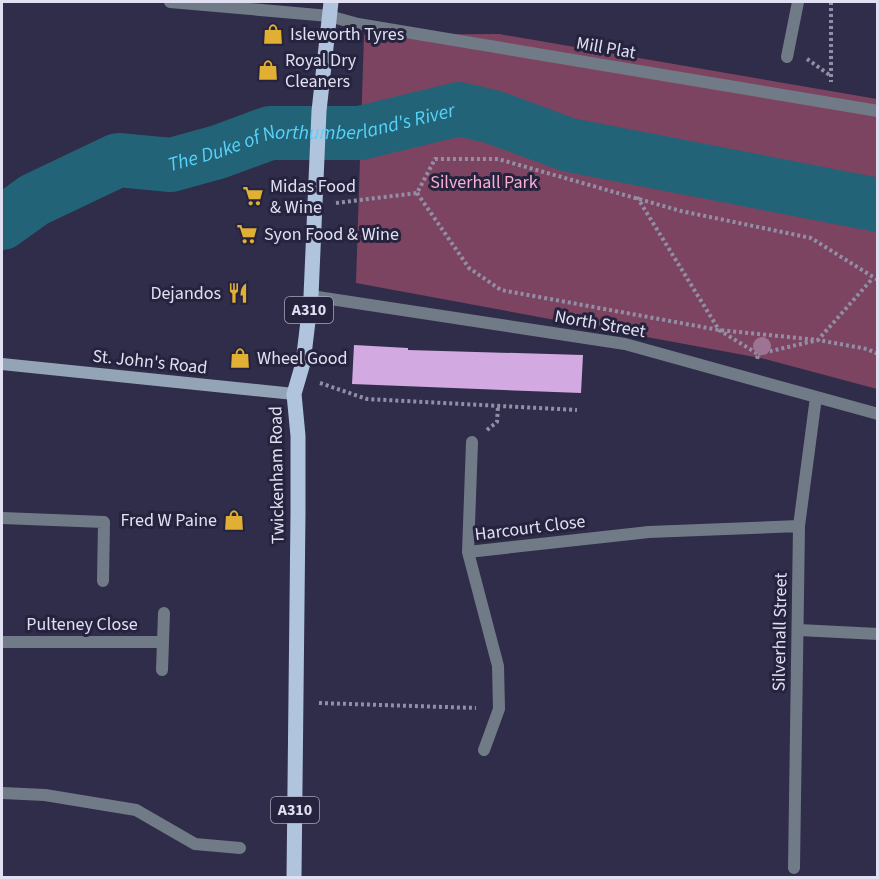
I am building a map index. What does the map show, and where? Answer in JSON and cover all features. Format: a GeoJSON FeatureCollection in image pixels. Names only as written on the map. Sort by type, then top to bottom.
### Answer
{"type":"FeatureCollection","features":[{"type":"Feature","properties":{"kind":"main road","name":"Twickenham Road"},"geometry":{"type":"LineString","coordinates":[[294,878],[297,702],[298,436],[296,386],[303,363],[311,296],[315,175],[330,9]]}},
{"type":"Feature","properties":{"kind":"main road","name":"St. John's Road"},"geometry":{"type":"LineString","coordinates":[[2,364],[296,386]]}},
{"type":"Feature","properties":{"kind":"street","name":"Mill Plat"},"geometry":{"type":"LineString","coordinates":[[170,2],[330,9],[358,24],[878,111]]}},
{"type":"Feature","properties":{"kind":"street"},"geometry":{"type":"LineString","coordinates":[[787,57],[798,2]]}},
{"type":"Feature","properties":{"kind":"street","name":"North Street"},"geometry":{"type":"LineString","coordinates":[[311,296],[626,344],[878,414]]}},
{"type":"Feature","properties":{"kind":"street","name":"Silverhall Street"},"geometry":{"type":"LineString","coordinates":[[794,868],[799,526],[816,397]]}},
{"type":"Feature","properties":{"kind":"street"},"geometry":{"type":"LineString","coordinates":[[468,552],[472,442]]}},
{"type":"Feature","properties":{"kind":"street"},"geometry":{"type":"LineString","coordinates":[[2,518],[104,522],[103,581]]}},
{"type":"Feature","properties":{"kind":"street","name":"Harcourt Close"},"geometry":{"type":"LineString","coordinates":[[484,750],[500,709],[498,666],[468,552],[649,532],[799,526]]}},
{"type":"Feature","properties":{"kind":"street","name":"Pulteney Close"},"geometry":{"type":"LineString","coordinates":[[162,670],[164,613]]}},
{"type":"Feature","properties":{"kind":"street"},"geometry":{"type":"LineString","coordinates":[[799,630],[878,634]]}},
{"type":"Feature","properties":{"kind":"street","name":"Pulteney Close"},"geometry":{"type":"LineString","coordinates":[[2,642],[163,642]]}},
{"type":"Feature","properties":{"kind":"street"},"geometry":{"type":"LineString","coordinates":[[2,794],[45,795],[136,810],[195,844],[240,848]]}},
{"type":"Feature","properties":{"kind":"path"},"geometry":{"type":"LineString","coordinates":[[831,2],[832,104]]}},
{"type":"Feature","properties":{"kind":"path"},"geometry":{"type":"LineString","coordinates":[[417,193],[435,159],[498,159],[636,196],[681,210],[811,238],[875,280],[818,340],[758,354],[719,330],[636,196]]}},
{"type":"Feature","properties":{"kind":"path"},"geometry":{"type":"LineString","coordinates":[[314,205],[417,193]]}},
{"type":"Feature","properties":{"kind":"path"},"geometry":{"type":"LineString","coordinates":[[417,193],[470,268],[501,290],[719,330],[818,340],[867,349],[878,354]]}},
{"type":"Feature","properties":{"kind":"path"},"geometry":{"type":"LineString","coordinates":[[752,379],[758,354]]}},
{"type":"Feature","properties":{"kind":"path"},"geometry":{"type":"LineString","coordinates":[[296,386],[337,387],[367,399],[577,410]]}},
{"type":"Feature","properties":{"kind":"path"},"geometry":{"type":"LineString","coordinates":[[297,702],[500,709]]}},
{"type":"Feature","properties":{"kind":"green space","name":"Silverhall Park"},"geometry":{"type":"Polygon","coordinates":[[[499,34],[877,99],[877,389],[765,359],[356,283],[364,35],[499,34]]]}},
{"type":"Feature","properties":{"kind":"building"},"geometry":{"type":"Polygon","coordinates":[[[354,345],[408,348],[408,350],[583,355],[581,393],[352,384],[354,345]]]}},
{"type":"Feature","properties":{"kind":"waterway","name":"The Duke of Northumberland's River"},"geometry":{"type":"LineString","coordinates":[[2,223],[34,200],[118,160],[171,165],[218,152],[270,133],[360,133],[459,109],[493,117],[569,145],[878,205]]}},
{"type":"Feature","properties":{"kind":"place","name":"Isleworth Tyres"},"geometry":{"type":"Point","coordinates":[273,34]}},
{"type":"Feature","properties":{"kind":"place","name":"Royal Dry Cleaners"},"geometry":{"type":"Point","coordinates":[268,70]}},
{"type":"Feature","properties":{"kind":"place","name":"Midas Food & Wine"},"geometry":{"type":"Point","coordinates":[253,196]}},
{"type":"Feature","properties":{"kind":"place","name":"Syon Food & Wine"},"geometry":{"type":"Point","coordinates":[247,234]}},
{"type":"Feature","properties":{"kind":"place","name":"Dejandos"},"geometry":{"type":"Point","coordinates":[238,293]}},
{"type":"Feature","properties":{"kind":"place","name":"Wheel Good"},"geometry":{"type":"Point","coordinates":[240,358]}},
{"type":"Feature","properties":{"kind":"place","name":"Fred W Paine"},"geometry":{"type":"Point","coordinates":[234,520]}}]}
